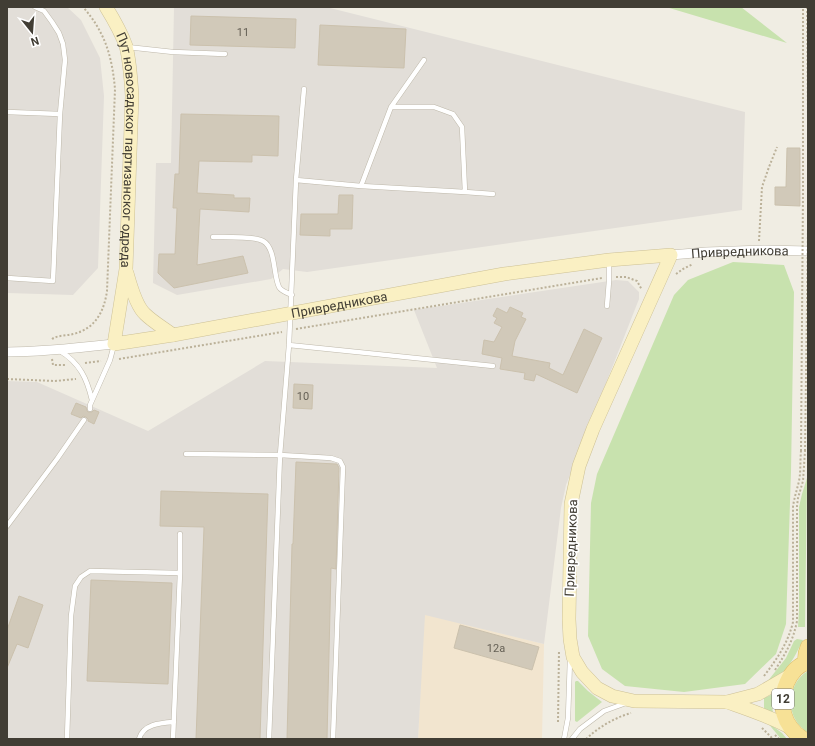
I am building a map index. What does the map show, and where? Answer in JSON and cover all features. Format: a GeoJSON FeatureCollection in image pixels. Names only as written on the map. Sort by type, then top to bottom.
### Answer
{"type":"FeatureCollection","features":[{"type":"Feature","properties":{"kind":"main road","name":"12"},"geometry":{"type":"LineString","coordinates":[[797,735],[784,714],[782,699],[787,682],[791,675],[806,662],[808,647]]}},
{"type":"Feature","properties":{"kind":"street","name":"Пут новосадског партизанског одреда"},"geometry":{"type":"LineString","coordinates":[[106,7],[118,26],[126,46],[132,96],[126,269],[114,344]]}},
{"type":"Feature","properties":{"kind":"street","name":"Привредникова"},"geometry":{"type":"LineString","coordinates":[[7,352],[55,351],[173,335],[504,274],[608,260],[706,252],[758,250],[808,251]]}},
{"type":"Feature","properties":{"kind":"street","name":"Привредникова"},"geometry":{"type":"LineString","coordinates":[[564,641],[568,619],[571,504],[579,466],[593,429],[671,256]]}},
{"type":"Feature","properties":{"kind":"street"},"geometry":{"type":"LineString","coordinates":[[126,269],[136,300],[144,313],[173,335]]}},
{"type":"Feature","properties":{"kind":"street"},"geometry":{"type":"LineString","coordinates":[[564,641],[582,672],[598,688],[635,707],[727,702],[758,694],[791,675]]}},
{"type":"Feature","properties":{"kind":"street"},"geometry":{"type":"LineString","coordinates":[[727,702],[758,712],[776,720],[797,735]]}},
{"type":"Feature","properties":{"kind":"lane"},"geometry":{"type":"LineString","coordinates":[[7,278],[53,281],[60,114],[65,60],[63,44],[59,33],[44,11],[35,7]]}},
{"type":"Feature","properties":{"kind":"lane"},"geometry":{"type":"LineString","coordinates":[[126,46],[173,52],[225,54]]}},
{"type":"Feature","properties":{"kind":"lane"},"geometry":{"type":"LineString","coordinates":[[361,186],[391,107],[424,60]]}},
{"type":"Feature","properties":{"kind":"lane"},"geometry":{"type":"LineString","coordinates":[[269,739],[280,456],[291,313],[296,180],[304,90]]}},
{"type":"Feature","properties":{"kind":"lane"},"geometry":{"type":"LineString","coordinates":[[391,107],[434,107],[453,114],[462,127],[465,192]]}},
{"type":"Feature","properties":{"kind":"lane"},"geometry":{"type":"LineString","coordinates":[[7,112],[60,114]]}},
{"type":"Feature","properties":{"kind":"lane"},"geometry":{"type":"LineString","coordinates":[[296,180],[361,186],[493,194]]}},
{"type":"Feature","properties":{"kind":"lane"},"geometry":{"type":"LineString","coordinates":[[213,237],[254,238],[269,246],[279,287],[292,295]]}},
{"type":"Feature","properties":{"kind":"lane"},"geometry":{"type":"LineString","coordinates":[[607,306],[608,260]]}},
{"type":"Feature","properties":{"kind":"lane"},"geometry":{"type":"LineString","coordinates":[[90,409],[90,405],[110,360],[114,344]]}},
{"type":"Feature","properties":{"kind":"lane"},"geometry":{"type":"LineString","coordinates":[[289,345],[493,366]]}},
{"type":"Feature","properties":{"kind":"lane"},"geometry":{"type":"LineString","coordinates":[[55,351],[69,356],[76,364],[85,377],[92,401]]}},
{"type":"Feature","properties":{"kind":"lane"},"geometry":{"type":"LineString","coordinates":[[7,526],[84,420]]}},
{"type":"Feature","properties":{"kind":"lane"},"geometry":{"type":"LineString","coordinates":[[186,454],[331,458],[340,461],[343,467],[333,739]]}},
{"type":"Feature","properties":{"kind":"lane"},"geometry":{"type":"LineString","coordinates":[[173,739],[180,573],[180,534]]}},
{"type":"Feature","properties":{"kind":"lane"},"geometry":{"type":"LineString","coordinates":[[67,739],[74,586],[81,577],[90,571],[180,573]]}},
{"type":"Feature","properties":{"kind":"lane","name":"Привредникова"},"geometry":{"type":"LineString","coordinates":[[564,641],[568,718],[564,739]]}},
{"type":"Feature","properties":{"kind":"lane"},"geometry":{"type":"LineString","coordinates":[[572,739],[580,729],[604,711],[635,707]]}},
{"type":"Feature","properties":{"kind":"lane"},"geometry":{"type":"LineString","coordinates":[[139,739],[148,727],[157,723],[174,722]]}},
{"type":"Feature","properties":{"kind":"path"},"geometry":{"type":"LineString","coordinates":[[84,7],[93,18],[103,36],[110,54],[115,89],[106,303],[100,317],[87,329],[75,334],[55,337],[51,340],[55,351],[52,361],[53,365],[110,360],[608,277],[626,277],[637,281],[642,291]]}},
{"type":"Feature","properties":{"kind":"path"},"geometry":{"type":"LineString","coordinates":[[763,677],[780,654],[791,632],[793,622],[793,507],[800,473],[803,7]]}},
{"type":"Feature","properties":{"kind":"path"},"geometry":{"type":"LineString","coordinates":[[807,7],[808,120]]}},
{"type":"Feature","properties":{"kind":"path"},"geometry":{"type":"LineString","coordinates":[[758,250],[762,187],[778,147]]}},
{"type":"Feature","properties":{"kind":"path"},"geometry":{"type":"LineString","coordinates":[[773,672],[781,661],[793,637],[797,621],[797,506],[803,481],[805,451],[808,227]]}},
{"type":"Feature","properties":{"kind":"path"},"geometry":{"type":"LineString","coordinates":[[673,277],[683,268],[695,262],[707,260],[706,252]]}},
{"type":"Feature","properties":{"kind":"path"},"geometry":{"type":"LineString","coordinates":[[7,379],[65,380]]}},
{"type":"Feature","properties":{"kind":"path"},"geometry":{"type":"LineString","coordinates":[[557,728],[564,641]]}},
{"type":"Feature","properties":{"kind":"path"},"geometry":{"type":"LineString","coordinates":[[586,739],[592,733],[618,717],[631,713],[635,707]]}},
{"type":"Feature","properties":{"kind":"path"},"geometry":{"type":"LineString","coordinates":[[774,734],[779,739]]}},
{"type":"Feature","properties":{"kind":"shaded area"},"geometry":{"type":"Polygon","coordinates":[[[7,7],[67,7],[81,20],[100,58],[104,96],[98,268],[73,295],[7,293],[7,7]]]}},
{"type":"Feature","properties":{"kind":"shaded area"},"geometry":{"type":"Polygon","coordinates":[[[174,7],[326,7],[745,112],[742,210],[307,272],[283,269],[271,279],[177,295],[153,283],[156,163],[171,163],[174,7]]]}},
{"type":"Feature","properties":{"kind":"shaded area"},"geometry":{"type":"Polygon","coordinates":[[[616,280],[628,281],[639,292],[639,299],[566,485],[561,508],[544,644],[425,615],[418,739],[7,739],[7,381],[37,382],[148,431],[265,361],[437,368],[414,310],[616,280]]]}},
{"type":"Feature","properties":{"kind":"shaded area"},"geometry":{"type":"Polygon","coordinates":[[[424,614],[544,644],[542,739],[418,739],[424,614]]]}},
{"type":"Feature","properties":{"kind":"green space"},"geometry":{"type":"Polygon","coordinates":[[[666,7],[741,7],[787,43],[666,7]]]}},
{"type":"Feature","properties":{"kind":"green space"},"geometry":{"type":"Polygon","coordinates":[[[733,262],[784,265],[794,292],[791,472],[786,624],[776,654],[745,684],[684,692],[625,686],[602,669],[588,636],[591,503],[597,474],[674,295],[688,280],[733,262]]]}},
{"type":"Feature","properties":{"kind":"green space"},"geometry":{"type":"Polygon","coordinates":[[[807,478],[805,627],[798,627],[799,507],[807,478]]]}},
{"type":"Feature","properties":{"kind":"green space"},"geometry":{"type":"Polygon","coordinates":[[[797,639],[803,640],[791,662],[776,678],[767,682],[786,658],[794,641],[797,639]]]}},
{"type":"Feature","properties":{"kind":"green space"},"geometry":{"type":"Polygon","coordinates":[[[808,671],[808,733],[799,725],[792,713],[791,699],[794,686],[802,675],[808,671]]]}},
{"type":"Feature","properties":{"kind":"green space"},"geometry":{"type":"Polygon","coordinates":[[[576,681],[578,681],[602,702],[577,722],[575,721],[576,681]]]}},
{"type":"Feature","properties":{"kind":"green space"},"geometry":{"type":"Polygon","coordinates":[[[773,694],[773,714],[764,710],[764,698],[773,694]]]}},
{"type":"Feature","properties":{"kind":"green space"},"geometry":{"type":"Polygon","coordinates":[[[767,722],[782,733],[787,739],[781,739],[767,722]]]}},
{"type":"Feature","properties":{"kind":"building"},"geometry":{"type":"Polygon","coordinates":[[[191,16],[296,19],[295,48],[190,45],[191,16]]]}},
{"type":"Feature","properties":{"kind":"building"},"geometry":{"type":"Polygon","coordinates":[[[320,25],[406,29],[404,68],[318,65],[320,25]]]}},
{"type":"Feature","properties":{"kind":"building"},"geometry":{"type":"Polygon","coordinates":[[[181,114],[279,116],[278,156],[252,155],[252,162],[199,161],[197,193],[234,195],[234,198],[250,198],[249,212],[200,209],[197,265],[243,256],[248,273],[174,288],[158,273],[159,254],[175,254],[177,208],[173,208],[175,174],[179,174],[181,114]]]}},
{"type":"Feature","properties":{"kind":"building"},"geometry":{"type":"Polygon","coordinates":[[[787,148],[800,148],[800,206],[775,205],[775,187],[786,187],[787,148]]]}},
{"type":"Feature","properties":{"kind":"building"},"geometry":{"type":"Polygon","coordinates":[[[339,195],[353,195],[352,229],[330,229],[330,236],[300,235],[301,214],[338,214],[339,195]]]}},
{"type":"Feature","properties":{"kind":"building"},"geometry":{"type":"Polygon","coordinates":[[[510,307],[523,313],[521,317],[526,319],[515,341],[512,356],[550,363],[549,368],[563,375],[584,329],[602,338],[577,393],[536,374],[534,381],[524,379],[525,373],[500,369],[502,358],[482,354],[484,340],[494,342],[502,327],[494,323],[497,318],[493,316],[497,308],[507,313],[510,307]]]}},
{"type":"Feature","properties":{"kind":"building"},"geometry":{"type":"Polygon","coordinates":[[[294,384],[313,385],[312,409],[293,408],[294,384]]]}},
{"type":"Feature","properties":{"kind":"building"},"geometry":{"type":"Polygon","coordinates":[[[76,403],[86,407],[88,412],[92,412],[94,410],[99,412],[94,424],[88,421],[86,417],[83,416],[81,418],[71,414],[76,403]]]}},
{"type":"Feature","properties":{"kind":"building"},"geometry":{"type":"Polygon","coordinates":[[[296,462],[337,464],[339,468],[336,569],[331,568],[327,739],[287,739],[292,544],[296,462]]]}},
{"type":"Feature","properties":{"kind":"building"},"geometry":{"type":"Polygon","coordinates":[[[161,491],[268,494],[260,739],[196,739],[204,527],[160,526],[161,491]]]}},
{"type":"Feature","properties":{"kind":"building"},"geometry":{"type":"Polygon","coordinates":[[[91,580],[172,583],[168,684],[87,681],[91,580]]]}},
{"type":"Feature","properties":{"kind":"building"},"geometry":{"type":"Polygon","coordinates":[[[19,596],[43,605],[28,648],[17,644],[7,668],[7,630],[19,596]]]}},
{"type":"Feature","properties":{"kind":"building"},"geometry":{"type":"Polygon","coordinates":[[[460,625],[539,647],[532,670],[454,648],[460,625]]]}}]}
